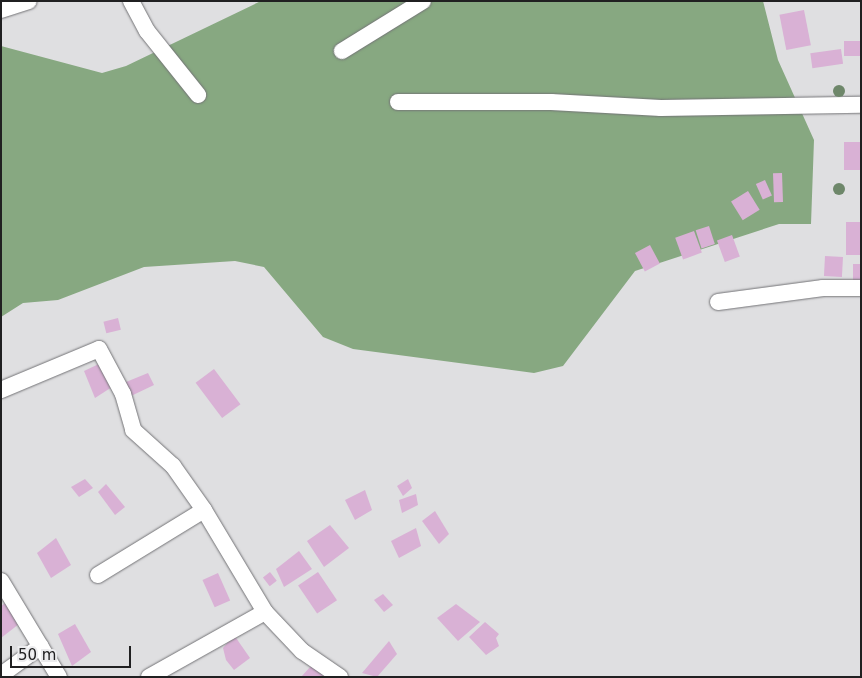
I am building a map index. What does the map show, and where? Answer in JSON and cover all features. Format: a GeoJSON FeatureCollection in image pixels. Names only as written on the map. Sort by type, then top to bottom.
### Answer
{"type":"FeatureCollection","features":[{"type":"Feature","properties":{"kind":"street"},"geometry":{"type":"LineString","coordinates":[[1,10],[29,1]]}},
{"type":"Feature","properties":{"kind":"street"},"geometry":{"type":"LineString","coordinates":[[131,1],[147,31],[198,95]]}},
{"type":"Feature","properties":{"kind":"street"},"geometry":{"type":"LineString","coordinates":[[342,51],[423,1]]}},
{"type":"Feature","properties":{"kind":"street"},"geometry":{"type":"LineString","coordinates":[[398,102],[551,102],[661,108],[861,105]]}},
{"type":"Feature","properties":{"kind":"street"},"geometry":{"type":"LineString","coordinates":[[718,302],[823,288],[861,288]]}},
{"type":"Feature","properties":{"kind":"street"},"geometry":{"type":"LineString","coordinates":[[1,390],[99,349],[122,394],[133,430],[173,466],[204,510],[265,612],[302,651],[340,677]]}},
{"type":"Feature","properties":{"kind":"street"},"geometry":{"type":"LineString","coordinates":[[98,575],[204,510]]}},
{"type":"Feature","properties":{"kind":"street"},"geometry":{"type":"LineString","coordinates":[[1,581],[58,677]]}},
{"type":"Feature","properties":{"kind":"street"},"geometry":{"type":"LineString","coordinates":[[149,677],[265,612]]}},
{"type":"Feature","properties":{"kind":"street"},"geometry":{"type":"LineString","coordinates":[[1,675],[41,646]]}},
{"type":"Feature","properties":{"kind":"green space"},"geometry":{"type":"Polygon","coordinates":[[[261,1],[763,1],[778,60],[814,140],[811,224],[779,224],[635,271],[563,366],[534,373],[353,349],[323,337],[264,267],[235,261],[144,267],[58,300],[23,303],[1,317],[1,46],[102,73],[126,66],[261,1]]]}},
{"type":"Feature","properties":{"kind":"building"},"geometry":{"type":"Polygon","coordinates":[[[804,10],[811,45],[786,50],[779,15],[804,10]]]}},
{"type":"Feature","properties":{"kind":"building"},"geometry":{"type":"Polygon","coordinates":[[[844,41],[861,41],[861,56],[844,56],[844,41]]]}},
{"type":"Feature","properties":{"kind":"building"},"geometry":{"type":"Polygon","coordinates":[[[841,49],[843,64],[812,68],[810,53],[841,49]]]}},
{"type":"Feature","properties":{"kind":"building"},"geometry":{"type":"Polygon","coordinates":[[[844,142],[861,142],[861,170],[844,170],[844,142]]]}},
{"type":"Feature","properties":{"kind":"building"},"geometry":{"type":"Polygon","coordinates":[[[773,173],[782,173],[783,202],[774,202],[773,173]]]}},
{"type":"Feature","properties":{"kind":"building"},"geometry":{"type":"Polygon","coordinates":[[[765,180],[772,196],[763,200],[756,184],[765,180]]]}},
{"type":"Feature","properties":{"kind":"building"},"geometry":{"type":"Polygon","coordinates":[[[748,191],[760,210],[743,220],[731,202],[748,191]]]}},
{"type":"Feature","properties":{"kind":"building"},"geometry":{"type":"Polygon","coordinates":[[[846,222],[861,222],[861,255],[846,255],[846,222]]]}},
{"type":"Feature","properties":{"kind":"building"},"geometry":{"type":"Polygon","coordinates":[[[709,226],[715,244],[702,248],[696,230],[709,226]]]}},
{"type":"Feature","properties":{"kind":"building"},"geometry":{"type":"Polygon","coordinates":[[[694,231],[702,253],[683,259],[675,238],[694,231]]]}},
{"type":"Feature","properties":{"kind":"building"},"geometry":{"type":"Polygon","coordinates":[[[732,235],[740,257],[725,262],[717,240],[732,235]]]}},
{"type":"Feature","properties":{"kind":"building"},"geometry":{"type":"Polygon","coordinates":[[[650,245],[660,264],[645,272],[635,253],[650,245]]]}},
{"type":"Feature","properties":{"kind":"building"},"geometry":{"type":"Polygon","coordinates":[[[825,256],[843,257],[842,277],[824,276],[825,256]]]}},
{"type":"Feature","properties":{"kind":"building"},"geometry":{"type":"Polygon","coordinates":[[[853,264],[861,264],[861,282],[853,282],[853,264]]]}},
{"type":"Feature","properties":{"kind":"building"},"geometry":{"type":"Polygon","coordinates":[[[118,318],[121,330],[106,333],[103,322],[118,318]]]}},
{"type":"Feature","properties":{"kind":"building"},"geometry":{"type":"Polygon","coordinates":[[[103,362],[112,387],[95,398],[84,371],[103,362]]]}},
{"type":"Feature","properties":{"kind":"building"},"geometry":{"type":"Polygon","coordinates":[[[214,369],[240,404],[222,418],[196,383],[214,369]]]}},
{"type":"Feature","properties":{"kind":"building"},"geometry":{"type":"Polygon","coordinates":[[[148,373],[154,385],[131,396],[126,382],[148,373]]]}},
{"type":"Feature","properties":{"kind":"building"},"geometry":{"type":"Polygon","coordinates":[[[85,479],[93,488],[79,497],[71,487],[85,479]]]}},
{"type":"Feature","properties":{"kind":"building"},"geometry":{"type":"Polygon","coordinates":[[[408,479],[412,488],[403,496],[397,486],[408,479]]]}},
{"type":"Feature","properties":{"kind":"building"},"geometry":{"type":"Polygon","coordinates":[[[106,484],[125,507],[115,515],[98,492],[106,484]]]}},
{"type":"Feature","properties":{"kind":"building"},"geometry":{"type":"Polygon","coordinates":[[[365,490],[372,510],[355,520],[345,500],[365,490]]]}},
{"type":"Feature","properties":{"kind":"building"},"geometry":{"type":"Polygon","coordinates":[[[416,494],[418,505],[402,513],[399,500],[416,494]]]}},
{"type":"Feature","properties":{"kind":"building"},"geometry":{"type":"Polygon","coordinates":[[[435,511],[449,534],[439,544],[422,521],[435,511]]]}},
{"type":"Feature","properties":{"kind":"building"},"geometry":{"type":"Polygon","coordinates":[[[330,525],[349,548],[324,567],[307,541],[330,525]]]}},
{"type":"Feature","properties":{"kind":"building"},"geometry":{"type":"Polygon","coordinates":[[[416,528],[421,546],[399,558],[391,541],[416,528]]]}},
{"type":"Feature","properties":{"kind":"building"},"geometry":{"type":"Polygon","coordinates":[[[56,538],[71,565],[51,578],[37,553],[56,538]]]}},
{"type":"Feature","properties":{"kind":"building"},"geometry":{"type":"Polygon","coordinates":[[[299,551],[312,569],[284,587],[276,569],[299,551]]]}},
{"type":"Feature","properties":{"kind":"building"},"geometry":{"type":"Polygon","coordinates":[[[270,572],[277,581],[270,586],[263,578],[270,572]]]}},
{"type":"Feature","properties":{"kind":"building"},"geometry":{"type":"Polygon","coordinates":[[[318,572],[337,600],[317,614],[298,585],[318,572]]]}},
{"type":"Feature","properties":{"kind":"building"},"geometry":{"type":"Polygon","coordinates":[[[218,573],[230,600],[215,607],[202,580],[218,573]]]}},
{"type":"Feature","properties":{"kind":"building"},"geometry":{"type":"Polygon","coordinates":[[[383,594],[393,605],[384,612],[374,600],[383,594]]]}},
{"type":"Feature","properties":{"kind":"building"},"geometry":{"type":"Polygon","coordinates":[[[7,602],[19,624],[1,638],[1,606],[7,602]]]}},
{"type":"Feature","properties":{"kind":"building"},"geometry":{"type":"Polygon","coordinates":[[[456,604],[480,622],[458,641],[437,618],[456,604]]]}},
{"type":"Feature","properties":{"kind":"building"},"geometry":{"type":"Polygon","coordinates":[[[485,622],[499,634],[496,638],[499,646],[486,655],[469,637],[485,622]]]}},
{"type":"Feature","properties":{"kind":"building"},"geometry":{"type":"Polygon","coordinates":[[[75,624],[91,652],[72,666],[58,634],[75,624]]]}},
{"type":"Feature","properties":{"kind":"building"},"geometry":{"type":"Polygon","coordinates":[[[234,635],[250,658],[234,670],[226,660],[223,648],[234,635]]]}},
{"type":"Feature","properties":{"kind":"building"},"geometry":{"type":"Polygon","coordinates":[[[389,641],[397,654],[377,677],[362,673],[389,641]]]}},
{"type":"Feature","properties":{"kind":"building"},"geometry":{"type":"Polygon","coordinates":[[[311,666],[319,671],[324,677],[301,677],[311,666]]]}}]}
